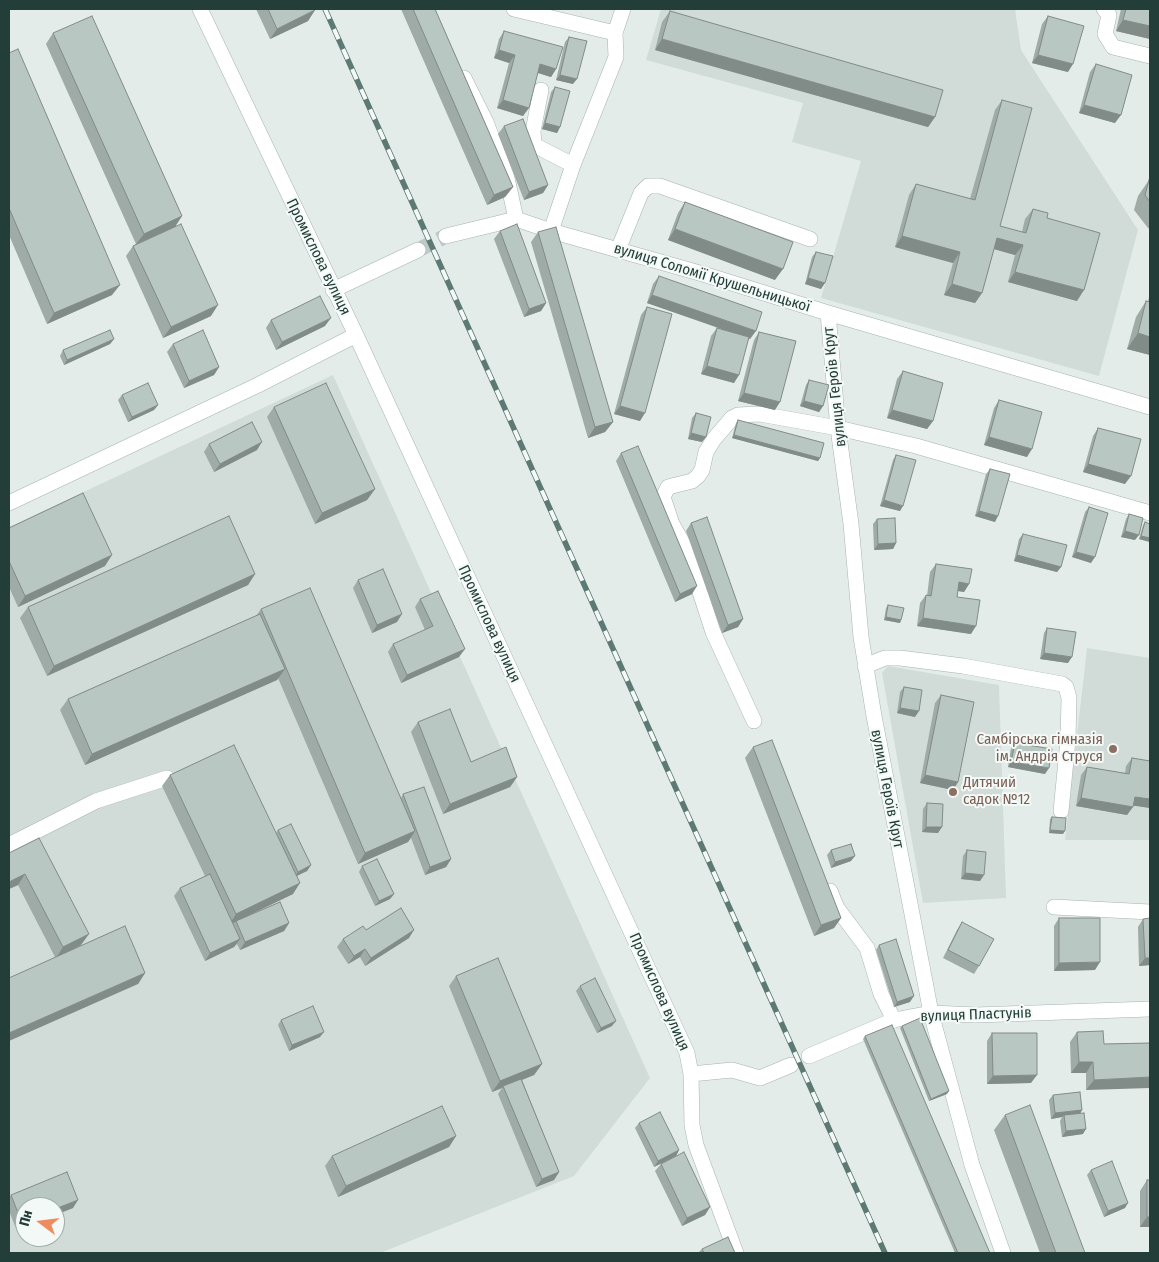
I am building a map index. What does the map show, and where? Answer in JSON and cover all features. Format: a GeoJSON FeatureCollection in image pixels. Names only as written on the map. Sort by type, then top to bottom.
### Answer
{"type":"FeatureCollection","features":[{"type":"Feature","properties":{"kind":"street","name":"Промислова вулиця"},"geometry":{"type":"LineString","coordinates":[[200,9],[356,335],[687,1053],[691,1074],[692,1125],[696,1145],[736,1253]]}},
{"type":"Feature","properties":{"kind":"street"},"geometry":{"type":"LineString","coordinates":[[514,9],[549,13],[615,33]]}},
{"type":"Feature","properties":{"kind":"street"},"geometry":{"type":"LineString","coordinates":[[551,231],[573,165],[616,57],[615,33],[623,9]]}},
{"type":"Feature","properties":{"kind":"street"},"geometry":{"type":"LineString","coordinates":[[1104,9],[1109,15],[1105,34],[1113,47],[1150,56]]}},
{"type":"Feature","properties":{"kind":"street"},"geometry":{"type":"LineString","coordinates":[[446,236],[516,219],[507,178],[486,122],[457,64]]}},
{"type":"Feature","properties":{"kind":"street"},"geometry":{"type":"LineString","coordinates":[[541,90],[532,131],[534,145],[573,165]]}},
{"type":"Feature","properties":{"kind":"street"},"geometry":{"type":"LineString","coordinates":[[618,250],[641,193],[648,186],[660,186],[810,239]]}},
{"type":"Feature","properties":{"kind":"street","name":"вулиця Соломії Крушельницької"},"geometry":{"type":"LineString","coordinates":[[516,219],[551,231],[703,274],[828,313],[1150,407]]}},
{"type":"Feature","properties":{"kind":"street"},"geometry":{"type":"LineString","coordinates":[[333,290],[418,250]]}},
{"type":"Feature","properties":{"kind":"street","name":"вулиця Героїв Крут"},"geometry":{"type":"LineString","coordinates":[[828,313],[838,428],[851,524],[865,666],[931,1013],[972,1165],[1003,1253]]}},
{"type":"Feature","properties":{"kind":"street"},"geometry":{"type":"LineString","coordinates":[[9,503],[258,385],[356,335]]}},
{"type":"Feature","properties":{"kind":"street"},"geometry":{"type":"LineString","coordinates":[[754,721],[713,632],[686,549],[670,518],[663,497],[668,488],[692,481],[698,476],[702,470],[706,452],[714,439],[732,418],[738,415],[760,414],[838,428],[916,446],[1150,514]]}},
{"type":"Feature","properties":{"kind":"street"},"geometry":{"type":"LineString","coordinates":[[865,666],[885,658],[900,658],[963,666],[1062,684],[1066,687],[1069,698],[1068,740],[1061,811]]}},
{"type":"Feature","properties":{"kind":"street"},"geometry":{"type":"LineString","coordinates":[[9,845],[96,801],[167,778]]}},
{"type":"Feature","properties":{"kind":"street"},"geometry":{"type":"LineString","coordinates":[[823,876],[837,908],[867,948],[881,994],[894,1020]]}},
{"type":"Feature","properties":{"kind":"street"},"geometry":{"type":"LineString","coordinates":[[1054,907],[1150,912]]}},
{"type":"Feature","properties":{"kind":"street","name":"вулиця Пластунів"},"geometry":{"type":"LineString","coordinates":[[810,1056],[894,1020],[931,1013],[976,1015],[1150,1009]]}},
{"type":"Feature","properties":{"kind":"street"},"geometry":{"type":"LineString","coordinates":[[691,1074],[732,1070],[760,1078],[791,1065]]}},
{"type":"Feature","properties":{"kind":"shaded area"},"geometry":{"type":"Polygon","coordinates":[[[661,9],[1015,9],[1021,50],[1138,230],[1099,376],[821,298],[861,161],[792,142],[803,103],[646,60],[661,9]]]}},
{"type":"Feature","properties":{"kind":"shaded area"},"geometry":{"type":"Polygon","coordinates":[[[333,375],[650,1078],[574,1176],[380,1253],[9,1253],[9,527],[333,375]]]}},
{"type":"Feature","properties":{"kind":"shaded area","name":"Самбірська гімназія ім. Андрія Струся"},"geometry":{"type":"Polygon","coordinates":[[[1087,648],[1150,658],[1150,840],[1065,840],[1087,648]]]}},
{"type":"Feature","properties":{"kind":"shaded area","name":"Дитячий садок №12"},"geometry":{"type":"Polygon","coordinates":[[[888,666],[999,685],[1006,898],[923,903],[882,673],[888,666]]]}},
{"type":"Feature","properties":{"kind":"building"},"geometry":{"type":"Polygon","coordinates":[[[268,9],[315,9],[315,10],[277,29],[268,9]]]}},
{"type":"Feature","properties":{"kind":"building"},"geometry":{"type":"Polygon","coordinates":[[[413,9],[435,9],[513,187],[494,195],[413,9]]]}},
{"type":"Feature","properties":{"kind":"building"},"geometry":{"type":"Polygon","coordinates":[[[1126,9],[1150,9],[1150,26],[1123,20],[1126,9]]]}},
{"type":"Feature","properties":{"kind":"building"},"geometry":{"type":"Polygon","coordinates":[[[670,11],[943,90],[935,117],[662,39],[670,11]]]}},
{"type":"Feature","properties":{"kind":"building"},"geometry":{"type":"Polygon","coordinates":[[[92,16],[182,216],[144,234],[53,33],[92,16]]]}},
{"type":"Feature","properties":{"kind":"building"},"geometry":{"type":"Polygon","coordinates":[[[1048,16],[1084,26],[1073,64],[1038,55],[1048,16]]]}},
{"type":"Feature","properties":{"kind":"building"},"geometry":{"type":"Polygon","coordinates":[[[504,31],[563,47],[556,69],[540,64],[529,108],[503,100],[515,55],[499,50],[504,31]]]}},
{"type":"Feature","properties":{"kind":"building"},"geometry":{"type":"Polygon","coordinates":[[[569,37],[587,41],[577,79],[560,75],[569,37]]]}},
{"type":"Feature","properties":{"kind":"building"},"geometry":{"type":"Polygon","coordinates":[[[18,49],[120,285],[54,313],[9,208],[9,53],[18,49]]]}},
{"type":"Feature","properties":{"kind":"building"},"geometry":{"type":"Polygon","coordinates":[[[1096,64],[1132,75],[1121,115],[1084,105],[1096,64]]]}},
{"type":"Feature","properties":{"kind":"building"},"geometry":{"type":"Polygon","coordinates":[[[555,87],[570,91],[560,127],[545,123],[555,87]]]}},
{"type":"Feature","properties":{"kind":"building"},"geometry":{"type":"Polygon","coordinates":[[[1002,100],[1032,108],[1000,226],[1026,233],[1033,209],[1048,213],[1047,218],[1100,233],[1084,290],[1015,272],[1023,245],[997,238],[982,293],[952,284],[960,252],[902,236],[916,184],[975,200],[1002,100]]]}},
{"type":"Feature","properties":{"kind":"building"},"geometry":{"type":"Polygon","coordinates":[[[523,119],[548,185],[529,192],[504,126],[523,119]]]}},
{"type":"Feature","properties":{"kind":"building"},"geometry":{"type":"Polygon","coordinates":[[[1150,181],[1150,202],[1145,195],[1150,181]]]}},
{"type":"Feature","properties":{"kind":"building"},"geometry":{"type":"Polygon","coordinates":[[[685,202],[793,242],[783,269],[675,229],[685,202]]]}},
{"type":"Feature","properties":{"kind":"building"},"geometry":{"type":"Polygon","coordinates":[[[181,224],[218,305],[171,327],[133,246],[181,224]]]}},
{"type":"Feature","properties":{"kind":"building"},"geometry":{"type":"Polygon","coordinates":[[[517,224],[546,303],[529,309],[500,231],[517,224]]]}},
{"type":"Feature","properties":{"kind":"building"},"geometry":{"type":"Polygon","coordinates":[[[556,227],[613,422],[595,427],[538,232],[556,227]]]}},
{"type":"Feature","properties":{"kind":"building"},"geometry":{"type":"Polygon","coordinates":[[[816,252],[833,256],[825,283],[808,278],[816,252]]]}},
{"type":"Feature","properties":{"kind":"building"},"geometry":{"type":"Polygon","coordinates":[[[659,276],[762,312],[756,331],[652,295],[659,276]]]}},
{"type":"Feature","properties":{"kind":"building"},"geometry":{"type":"Polygon","coordinates":[[[320,296],[331,318],[282,342],[271,320],[320,296]]]}},
{"type":"Feature","properties":{"kind":"building"},"geometry":{"type":"Polygon","coordinates":[[[1146,301],[1150,302],[1150,337],[1138,333],[1146,301]]]}},
{"type":"Feature","properties":{"kind":"building"},"geometry":{"type":"Polygon","coordinates":[[[647,307],[672,314],[645,413],[620,406],[647,307]]]}},
{"type":"Feature","properties":{"kind":"building"},"geometry":{"type":"Polygon","coordinates":[[[717,328],[749,337],[739,375],[707,366],[717,328]]]}},
{"type":"Feature","properties":{"kind":"building"},"geometry":{"type":"Polygon","coordinates":[[[110,330],[114,339],[67,360],[63,350],[110,330]]]}},
{"type":"Feature","properties":{"kind":"building"},"geometry":{"type":"Polygon","coordinates":[[[203,330],[219,367],[189,381],[173,344],[203,330]]]}},
{"type":"Feature","properties":{"kind":"building"},"geometry":{"type":"Polygon","coordinates":[[[759,332],[796,341],[780,402],[744,393],[759,332]]]}},
{"type":"Feature","properties":{"kind":"building"},"geometry":{"type":"Polygon","coordinates":[[[903,371],[943,383],[933,421],[892,410],[903,371]]]}},
{"type":"Feature","properties":{"kind":"building"},"geometry":{"type":"Polygon","coordinates":[[[809,380],[829,385],[823,406],[804,401],[809,380]]]}},
{"type":"Feature","properties":{"kind":"building"},"geometry":{"type":"Polygon","coordinates":[[[148,383],[158,405],[132,417],[122,395],[148,383]]]}},
{"type":"Feature","properties":{"kind":"building"},"geometry":{"type":"Polygon","coordinates":[[[326,383],[375,489],[322,513],[274,407],[326,383]]]}},
{"type":"Feature","properties":{"kind":"building"},"geometry":{"type":"Polygon","coordinates":[[[999,400],[1042,412],[1032,449],[989,437],[999,400]]]}},
{"type":"Feature","properties":{"kind":"building"},"geometry":{"type":"Polygon","coordinates":[[[696,413],[711,417],[706,437],[691,433],[696,413]]]}},
{"type":"Feature","properties":{"kind":"building"},"geometry":{"type":"Polygon","coordinates":[[[738,420],[824,443],[820,458],[734,435],[738,420]]]}},
{"type":"Feature","properties":{"kind":"building"},"geometry":{"type":"Polygon","coordinates":[[[252,422],[262,442],[220,464],[209,444],[252,422]]]}},
{"type":"Feature","properties":{"kind":"building"},"geometry":{"type":"Polygon","coordinates":[[[1098,428],[1141,439],[1131,476],[1088,464],[1098,428]]]}},
{"type":"Feature","properties":{"kind":"building"},"geometry":{"type":"Polygon","coordinates":[[[638,446],[697,586],[680,594],[621,453],[638,446]]]}},
{"type":"Feature","properties":{"kind":"building"},"geometry":{"type":"Polygon","coordinates":[[[896,455],[916,460],[903,506],[884,500],[896,455]]]}},
{"type":"Feature","properties":{"kind":"building"},"geometry":{"type":"Polygon","coordinates":[[[990,469],[1010,474],[998,516],[979,511],[990,469]]]}},
{"type":"Feature","properties":{"kind":"building"},"geometry":{"type":"Polygon","coordinates":[[[83,493],[112,555],[25,596],[9,561],[9,528],[83,493]]]}},
{"type":"Feature","properties":{"kind":"building"},"geometry":{"type":"Polygon","coordinates":[[[1089,507],[1108,513],[1095,557],[1076,552],[1089,507]]]}},
{"type":"Feature","properties":{"kind":"building"},"geometry":{"type":"Polygon","coordinates":[[[1129,514],[1143,518],[1139,535],[1125,531],[1129,514]]]}},
{"type":"Feature","properties":{"kind":"building"},"geometry":{"type":"Polygon","coordinates":[[[229,516],[255,574],[54,666],[28,607],[229,516]]]}},
{"type":"Feature","properties":{"kind":"building"},"geometry":{"type":"Polygon","coordinates":[[[707,517],[743,619],[728,625],[691,523],[707,517]]]}},
{"type":"Feature","properties":{"kind":"building"},"geometry":{"type":"Polygon","coordinates":[[[895,518],[896,543],[878,544],[877,519],[895,518]]]}},
{"type":"Feature","properties":{"kind":"building"},"geometry":{"type":"Polygon","coordinates":[[[1145,522],[1150,524],[1150,538],[1141,536],[1145,522]]]}},
{"type":"Feature","properties":{"kind":"building"},"geometry":{"type":"Polygon","coordinates":[[[1023,534],[1067,545],[1061,567],[1017,555],[1023,534]]]}},
{"type":"Feature","properties":{"kind":"building"},"geometry":{"type":"Polygon","coordinates":[[[936,564],[972,569],[969,584],[959,582],[957,597],[980,600],[976,626],[923,618],[926,595],[931,596],[936,564]]]}},
{"type":"Feature","properties":{"kind":"building"},"geometry":{"type":"Polygon","coordinates":[[[383,569],[402,614],[377,625],[358,580],[383,569]]]}},
{"type":"Feature","properties":{"kind":"building"},"geometry":{"type":"Polygon","coordinates":[[[310,588],[415,831],[365,853],[261,609],[310,588]]]}},
{"type":"Feature","properties":{"kind":"building"},"geometry":{"type":"Polygon","coordinates":[[[438,591],[465,649],[407,675],[393,644],[433,626],[420,599],[438,591]]]}},
{"type":"Feature","properties":{"kind":"building"},"geometry":{"type":"Polygon","coordinates":[[[888,605],[904,608],[901,620],[886,617],[888,605]]]}},
{"type":"Feature","properties":{"kind":"building"},"geometry":{"type":"Polygon","coordinates":[[[260,614],[285,669],[92,754],[68,699],[260,614]]]}},
{"type":"Feature","properties":{"kind":"building"},"geometry":{"type":"Polygon","coordinates":[[[1047,628],[1076,632],[1072,657],[1044,653],[1047,628]]]}},
{"type":"Feature","properties":{"kind":"building"},"geometry":{"type":"Polygon","coordinates":[[[904,687],[922,690],[919,711],[900,708],[904,687]]]}},
{"type":"Feature","properties":{"kind":"building"},"geometry":{"type":"Polygon","coordinates":[[[941,695],[974,702],[958,782],[925,775],[941,695]]]}},
{"type":"Feature","properties":{"kind":"building"},"geometry":{"type":"Polygon","coordinates":[[[450,709],[471,762],[506,747],[517,777],[450,804],[418,722],[450,709]]]}},
{"type":"Feature","properties":{"kind":"building"},"geometry":{"type":"Polygon","coordinates":[[[772,740],[841,918],[821,925],[753,747],[772,740]]]}},
{"type":"Feature","properties":{"kind":"building"},"geometry":{"type":"Polygon","coordinates":[[[1015,743],[1052,749],[1049,768],[1011,762],[1015,743]]]}},
{"type":"Feature","properties":{"kind":"building"},"geometry":{"type":"Polygon","coordinates":[[[234,745],[300,883],[236,914],[170,775],[234,745]]]}},
{"type":"Feature","properties":{"kind":"building"},"geometry":{"type":"Polygon","coordinates":[[[1132,758],[1150,761],[1150,799],[1135,797],[1133,807],[1081,798],[1087,767],[1129,774],[1132,758]]]}},
{"type":"Feature","properties":{"kind":"building"},"geometry":{"type":"Polygon","coordinates":[[[424,787],[451,859],[430,867],[403,794],[424,787]]]}},
{"type":"Feature","properties":{"kind":"building"},"geometry":{"type":"Polygon","coordinates":[[[927,803],[943,804],[942,827],[926,827],[927,803]]]}},
{"type":"Feature","properties":{"kind":"building"},"geometry":{"type":"Polygon","coordinates":[[[1052,817],[1066,818],[1065,831],[1050,830],[1052,817]]]}},
{"type":"Feature","properties":{"kind":"building"},"geometry":{"type":"Polygon","coordinates":[[[291,824],[311,865],[298,872],[278,830],[291,824]]]}},
{"type":"Feature","properties":{"kind":"building"},"geometry":{"type":"Polygon","coordinates":[[[39,838],[89,934],[63,947],[25,874],[9,882],[9,853],[39,838]]]}},
{"type":"Feature","properties":{"kind":"building"},"geometry":{"type":"Polygon","coordinates":[[[851,844],[855,856],[835,862],[831,850],[851,844]]]}},
{"type":"Feature","properties":{"kind":"building"},"geometry":{"type":"Polygon","coordinates":[[[967,850],[986,852],[984,875],[965,873],[967,850]]]}},
{"type":"Feature","properties":{"kind":"building"},"geometry":{"type":"Polygon","coordinates":[[[377,859],[394,894],[379,901],[362,866],[377,859]]]}},
{"type":"Feature","properties":{"kind":"building"},"geometry":{"type":"Polygon","coordinates":[[[210,874],[240,939],[210,953],[180,888],[210,874]]]}},
{"type":"Feature","properties":{"kind":"building"},"geometry":{"type":"Polygon","coordinates":[[[280,902],[289,923],[245,942],[236,921],[280,902]]]}},
{"type":"Feature","properties":{"kind":"building"},"geometry":{"type":"Polygon","coordinates":[[[401,908],[414,930],[371,958],[365,949],[354,956],[343,939],[363,926],[366,930],[401,908]]]}},
{"type":"Feature","properties":{"kind":"building"},"geometry":{"type":"Polygon","coordinates":[[[1059,918],[1100,918],[1100,962],[1059,963],[1059,918]]]}},
{"type":"Feature","properties":{"kind":"building"},"geometry":{"type":"Polygon","coordinates":[[[1150,918],[1150,958],[1145,958],[1143,919],[1150,918]]]}},
{"type":"Feature","properties":{"kind":"building"},"geometry":{"type":"Polygon","coordinates":[[[962,922],[994,939],[979,966],[948,950],[962,922]]]}},
{"type":"Feature","properties":{"kind":"building"},"geometry":{"type":"Polygon","coordinates":[[[125,926],[145,973],[9,1033],[9,978],[125,926]]]}},
{"type":"Feature","properties":{"kind":"building"},"geometry":{"type":"Polygon","coordinates":[[[896,939],[914,996],[897,1002],[879,945],[896,939]]]}},
{"type":"Feature","properties":{"kind":"building"},"geometry":{"type":"Polygon","coordinates":[[[498,958],[542,1064],[500,1081],[456,976],[498,958]]]}},
{"type":"Feature","properties":{"kind":"building"},"geometry":{"type":"Polygon","coordinates":[[[595,978],[616,1021],[601,1028],[580,986],[595,978]]]}},
{"type":"Feature","properties":{"kind":"building"},"geometry":{"type":"Polygon","coordinates":[[[313,1006],[324,1032],[292,1045],[281,1020],[313,1006]]]}},
{"type":"Feature","properties":{"kind":"building"},"geometry":{"type":"Polygon","coordinates":[[[920,1018],[949,1091],[931,1099],[902,1026],[920,1018]]]}},
{"type":"Feature","properties":{"kind":"building"},"geometry":{"type":"Polygon","coordinates":[[[892,1025],[990,1253],[958,1253],[865,1036],[892,1025]]]}},
{"type":"Feature","properties":{"kind":"building"},"geometry":{"type":"Polygon","coordinates":[[[1103,1031],[1104,1044],[1150,1043],[1150,1077],[1094,1080],[1093,1062],[1079,1062],[1077,1032],[1103,1031]]]}},
{"type":"Feature","properties":{"kind":"building"},"geometry":{"type":"Polygon","coordinates":[[[992,1033],[1037,1033],[1037,1075],[993,1076],[992,1033]]]}},
{"type":"Feature","properties":{"kind":"building"},"geometry":{"type":"Polygon","coordinates":[[[521,1079],[559,1172],[542,1179],[503,1086],[521,1079]]]}},
{"type":"Feature","properties":{"kind":"building"},"geometry":{"type":"Polygon","coordinates":[[[1080,1092],[1082,1110],[1055,1113],[1053,1095],[1080,1092]]]}},
{"type":"Feature","properties":{"kind":"building"},"geometry":{"type":"Polygon","coordinates":[[[1030,1105],[1085,1253],[1056,1253],[1005,1115],[1030,1105]]]}},
{"type":"Feature","properties":{"kind":"building"},"geometry":{"type":"Polygon","coordinates":[[[442,1106],[456,1136],[346,1186],[332,1156],[442,1106]]]}},
{"type":"Feature","properties":{"kind":"building"},"geometry":{"type":"Polygon","coordinates":[[[660,1112],[679,1150],[658,1161],[639,1123],[660,1112]]]}},
{"type":"Feature","properties":{"kind":"building"},"geometry":{"type":"Polygon","coordinates":[[[1084,1113],[1086,1129],[1066,1131],[1064,1115],[1084,1113]]]}},
{"type":"Feature","properties":{"kind":"building"},"geometry":{"type":"Polygon","coordinates":[[[684,1152],[710,1207],[687,1218],[661,1164],[684,1152]]]}},
{"type":"Feature","properties":{"kind":"building"},"geometry":{"type":"Polygon","coordinates":[[[1112,1161],[1128,1203],[1108,1211],[1091,1170],[1112,1161]]]}},
{"type":"Feature","properties":{"kind":"building"},"geometry":{"type":"Polygon","coordinates":[[[67,1172],[78,1200],[65,1205],[65,1197],[15,1197],[15,1205],[11,1195],[67,1172]]]}},
{"type":"Feature","properties":{"kind":"building"},"geometry":{"type":"Polygon","coordinates":[[[1147,1180],[1150,1180],[1150,1217],[1147,1217],[1147,1180]]]}},
{"type":"Feature","properties":{"kind":"building"},"geometry":{"type":"Polygon","coordinates":[[[728,1237],[735,1253],[704,1253],[702,1249],[728,1237]]]}},
{"type":"Feature","properties":{"kind":"tunnel"},"geometry":{"type":"LineString","coordinates":[[418,250],[446,236]]}},
{"type":"Feature","properties":{"kind":"railway"},"geometry":{"type":"LineString","coordinates":[[325,9],[885,1253]]}},
{"type":"Feature","properties":{"kind":"place","name":"Самбірська гімназія ім. Андрія Струся"},"geometry":{"type":"Point","coordinates":[1113,749]}},
{"type":"Feature","properties":{"kind":"place","name":"Дитячий садок №12"},"geometry":{"type":"Point","coordinates":[953,792]}}]}
